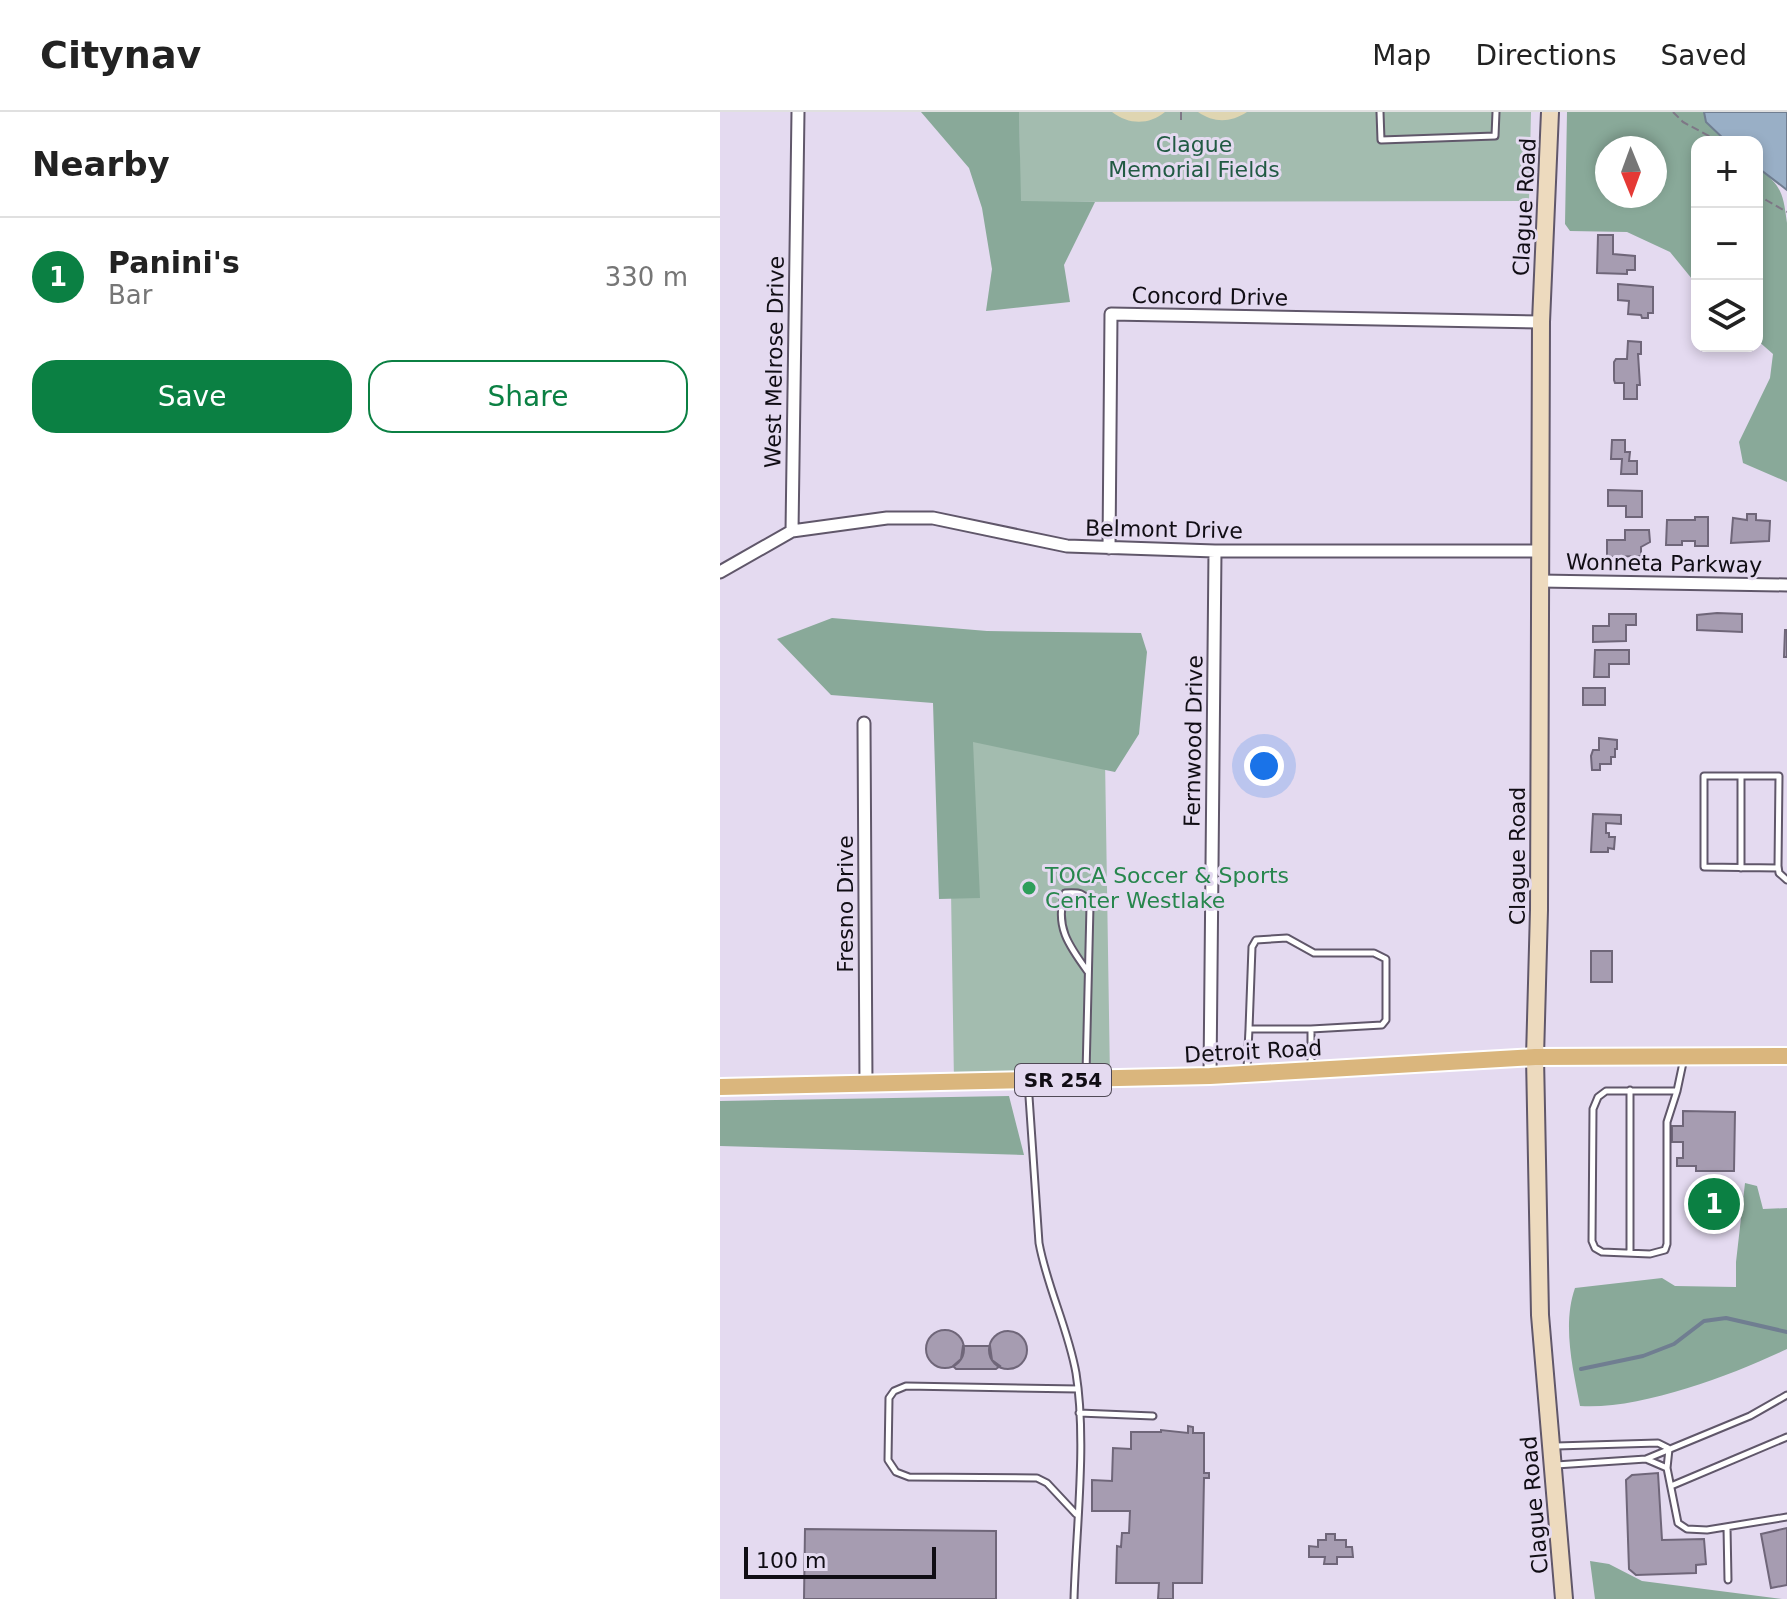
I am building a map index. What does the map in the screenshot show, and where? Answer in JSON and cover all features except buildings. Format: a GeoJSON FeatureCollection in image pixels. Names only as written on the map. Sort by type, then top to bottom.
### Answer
{"type":"FeatureCollection","features":[{"type":"Feature","properties":{"kind":"main road","name":"Clague Road"},"geometry":{"type":"LineString","coordinates":[[1550,112],[1541,322],[1539,910],[1535,1057],[1540,1315],[1564,1599]]}},
{"type":"Feature","properties":{"kind":"main road","name":"Detroit Road"},"geometry":{"type":"LineString","coordinates":[[720,1087],[1210,1076],[1535,1057],[1787,1056]]}},
{"type":"Feature","properties":{"kind":"street","name":"West Melrose Drive"},"geometry":{"type":"LineString","coordinates":[[792,531],[798,112]]}},
{"type":"Feature","properties":{"kind":"street","name":"Concord Drive"},"geometry":{"type":"LineString","coordinates":[[1109,548],[1111,314],[1541,322]]}},
{"type":"Feature","properties":{"kind":"street","name":"Belmont Drive"},"geometry":{"type":"LineString","coordinates":[[792,531],[887,518],[933,518],[1067,546],[1215,551],[1539,551]]}},
{"type":"Feature","properties":{"kind":"street"},"geometry":{"type":"LineString","coordinates":[[720,572],[792,531]]}},
{"type":"Feature","properties":{"kind":"street","name":"Fernwood Drive"},"geometry":{"type":"LineString","coordinates":[[1210,1076],[1215,551]]}},
{"type":"Feature","properties":{"kind":"street","name":"Wonneta Parkway"},"geometry":{"type":"LineString","coordinates":[[1540,581],[1787,585]]}},
{"type":"Feature","properties":{"kind":"street","name":"Fresno Drive"},"geometry":{"type":"LineString","coordinates":[[864,723],[866,1085]]}},
{"type":"Feature","properties":{"kind":"lane"},"geometry":{"type":"LineString","coordinates":[[1380,112],[1381,140],[1495,136],[1496,112]]}},
{"type":"Feature","properties":{"kind":"lane"},"geometry":{"type":"LineString","coordinates":[[1778,868],[1704,867],[1704,776],[1787,776]]}},
{"type":"Feature","properties":{"kind":"lane"},"geometry":{"type":"LineString","coordinates":[[1741,776],[1741,868]]}},
{"type":"Feature","properties":{"kind":"lane"},"geometry":{"type":"LineString","coordinates":[[1779,776],[1778,868],[1787,880]]}},
{"type":"Feature","properties":{"kind":"lane"},"geometry":{"type":"LineString","coordinates":[[1086,1079],[1090,906],[1087,897],[1080,892],[1065,893],[1060,908],[1066,940],[1088,972]]}},
{"type":"Feature","properties":{"kind":"lane"},"geometry":{"type":"LineString","coordinates":[[1247,1074],[1252,947],[1256,940],[1287,938],[1314,953],[1374,953],[1386,959],[1386,1020],[1377,1027],[1249,1029]]}},
{"type":"Feature","properties":{"kind":"lane"},"geometry":{"type":"LineString","coordinates":[[1311,1029],[1311,1070]]}},
{"type":"Feature","properties":{"kind":"lane"},"geometry":{"type":"LineString","coordinates":[[1677,1091],[1606,1091],[1598,1097],[1593,1109],[1592,1241],[1595,1248],[1602,1252],[1662,1253],[1667,1244],[1667,1122],[1677,1091],[1685,1057]]}},
{"type":"Feature","properties":{"kind":"lane"},"geometry":{"type":"LineString","coordinates":[[1028,1081],[1039,1243],[1043,1267],[1070,1347],[1078,1389],[1074,1599]]}},
{"type":"Feature","properties":{"kind":"lane"},"geometry":{"type":"LineString","coordinates":[[1630,1090],[1630,1253]]}},
{"type":"Feature","properties":{"kind":"lane"},"geometry":{"type":"LineString","coordinates":[[1077,1515],[1047,1483],[1037,1478],[909,1477],[896,1472],[888,1460],[889,1398],[894,1391],[906,1386],[1078,1389]]}},
{"type":"Feature","properties":{"kind":"lane"},"geometry":{"type":"LineString","coordinates":[[1551,1465],[1646,1459],[1750,1416],[1787,1395]]}},
{"type":"Feature","properties":{"kind":"lane"},"geometry":{"type":"LineString","coordinates":[[1079,1413],[1153,1416]]}},
{"type":"Feature","properties":{"kind":"lane"},"geometry":{"type":"LineString","coordinates":[[1671,1486],[1787,1437]]}},
{"type":"Feature","properties":{"kind":"lane"},"geometry":{"type":"LineString","coordinates":[[1550,1447],[1658,1443],[1669,1449]]}},
{"type":"Feature","properties":{"kind":"lane"},"geometry":{"type":"LineString","coordinates":[[1669,1449],[1667,1468],[1678,1523],[1687,1529],[1707,1530],[1787,1517]]}},
{"type":"Feature","properties":{"kind":"lane"},"geometry":{"type":"LineString","coordinates":[[1646,1459],[1667,1468]]}},
{"type":"Feature","properties":{"kind":"lane"},"geometry":{"type":"LineString","coordinates":[[1727,1527],[1728,1580]]}},
{"type":"Feature","properties":{"kind":"path"},"geometry":{"type":"LineString","coordinates":[[1181,112],[1181,120]]}},
{"type":"Feature","properties":{"kind":"path"},"geometry":{"type":"LineString","coordinates":[[1673,112],[1683,122],[1709,136]]}},
{"type":"Feature","properties":{"kind":"path"},"geometry":{"type":"LineString","coordinates":[[1763,197],[1787,212]]}},
{"type":"Feature","properties":{"kind":"green space"},"geometry":{"type":"Polygon","coordinates":[[[921,112],[1019,112],[1021,201],[1095,202],[1064,265],[1070,302],[986,311],[992,269],[982,208],[969,168],[921,112]]]}},
{"type":"Feature","properties":{"kind":"green space","name":"Clague Memorial Fields"},"geometry":{"type":"Polygon","coordinates":[[[1019,112],[1531,112],[1529,201],[1020,202],[1019,112]]]}},
{"type":"Feature","properties":{"kind":"green space"},"geometry":{"type":"Polygon","coordinates":[[[1567,112],[1704,112],[1706,122],[1721,136],[1691,136],[1691,278],[1670,252],[1627,232],[1570,231],[1565,224],[1567,112]]]}},
{"type":"Feature","properties":{"kind":"green space"},"geometry":{"type":"Polygon","coordinates":[[[1763,172],[1780,191],[1787,223],[1787,482],[1743,463],[1739,442],[1770,378],[1773,354],[1763,345],[1763,172]]]}},
{"type":"Feature","properties":{"kind":"green space"},"geometry":{"type":"Polygon","coordinates":[[[832,618],[987,631],[1141,633],[1147,652],[1139,734],[1115,772],[973,742],[980,898],[939,899],[933,703],[831,695],[777,639],[832,618]]]}},
{"type":"Feature","properties":{"kind":"green space","name":"TOCA Soccer & Sports Center Westlake"},"geometry":{"type":"Polygon","coordinates":[[[1104,695],[1110,1079],[954,1083],[948,698],[1104,695]]]}},
{"type":"Feature","properties":{"kind":"green space"},"geometry":{"type":"Polygon","coordinates":[[[1009,1096],[1024,1155],[720,1146],[720,1101],[1009,1096]]]}},
{"type":"Feature","properties":{"kind":"green space"},"geometry":{"type":"Polygon","coordinates":[[[1745,1183],[1757,1186],[1763,1209],[1787,1208],[1787,1349],[1713,1380],[1658,1397],[1604,1406],[1580,1406],[1569,1332],[1575,1288],[1662,1278],[1675,1286],[1736,1287],[1745,1183]]]}},
{"type":"Feature","properties":{"kind":"green space"},"geometry":{"type":"Polygon","coordinates":[[[1590,1561],[1609,1564],[1642,1581],[1782,1599],[1595,1599],[1590,1561]]]}},
{"type":"Feature","properties":{"kind":"sand"},"geometry":{"type":"Polygon","coordinates":[[[1112,112],[1165,112],[1139,122],[1112,112]]]}},
{"type":"Feature","properties":{"kind":"sand"},"geometry":{"type":"Polygon","coordinates":[[[1198,112],[1247,112],[1222,120],[1198,112]]]}},
{"type":"Feature","properties":{"kind":"water"},"geometry":{"type":"Polygon","coordinates":[[[1704,112],[1787,112],[1787,190],[1763,172],[1763,136],[1721,136],[1706,122],[1704,112]]]}},
{"type":"Feature","properties":{"kind":"waterway"},"geometry":{"type":"LineString","coordinates":[[1581,1369],[1643,1356],[1674,1344],[1704,1321],[1726,1318],[1787,1332]]}},
{"type":"Feature","properties":{"kind":"place","name":"TOCA Soccer & Sports Center Westlake"},"geometry":{"type":"Point","coordinates":[1029,888]}},
{"type":"Feature","properties":{"kind":"place","name":"Panini's"},"geometry":{"type":"Point","coordinates":[1714,1204]}}]}
